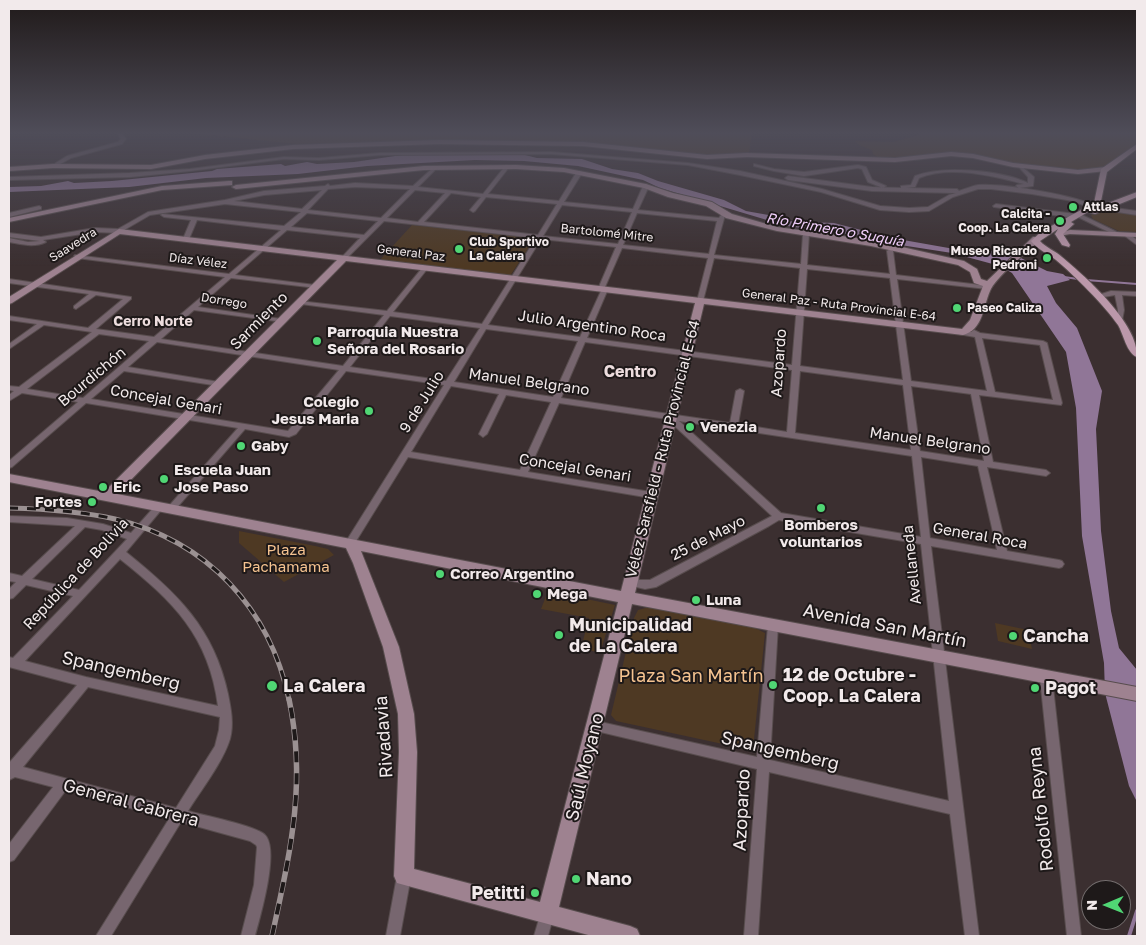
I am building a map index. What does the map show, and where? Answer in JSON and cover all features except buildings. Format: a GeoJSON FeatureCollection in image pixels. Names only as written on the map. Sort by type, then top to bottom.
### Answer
{"type":"FeatureCollection","features":[{"type":"Feature","properties":{"kind":"main road"},"geometry":{"type":"LineString","coordinates":[[1097,206],[1102,177]]}},
{"type":"Feature","properties":{"kind":"main road"},"geometry":{"type":"LineString","coordinates":[[1065,247],[1059,234],[1064,228],[1097,206],[1110,204],[1137,194]]}},
{"type":"Feature","properties":{"kind":"main road"},"geometry":{"type":"LineString","coordinates":[[1036,238],[1079,217]]}},
{"type":"Feature","properties":{"kind":"main road"},"geometry":{"type":"LineString","coordinates":[[1036,238],[1054,239],[1065,247]]}},
{"type":"Feature","properties":{"kind":"main road"},"geometry":{"type":"LineString","coordinates":[[1036,238],[1036,243],[1063,262],[1120,320],[1137,354]]}},
{"type":"Feature","properties":{"kind":"main road"},"geometry":{"type":"LineString","coordinates":[[1046,249],[1065,247]]}},
{"type":"Feature","properties":{"kind":"main road"},"geometry":{"type":"LineString","coordinates":[[1063,262],[1061,255],[1065,247]]}},
{"type":"Feature","properties":{"kind":"main road"},"geometry":{"type":"LineString","coordinates":[[1129,339],[1129,344],[1137,364]]}},
{"type":"Feature","properties":{"kind":"street"},"geometry":{"type":"LineString","coordinates":[[9,179],[66,177]]}},
{"type":"Feature","properties":{"kind":"street"},"geometry":{"type":"LineString","coordinates":[[9,220],[162,188],[193,185],[249,184],[324,177]]}},
{"type":"Feature","properties":{"kind":"street","name":"Sarmiento"},"geometry":{"type":"LineString","coordinates":[[107,497],[425,177]]}},
{"type":"Feature","properties":{"kind":"street"},"geometry":{"type":"LineString","coordinates":[[473,210],[499,177]]}},
{"type":"Feature","properties":{"kind":"street","name":"9 de Julio"},"geometry":{"type":"LineString","coordinates":[[350,543],[577,177]]}},
{"type":"Feature","properties":{"kind":"street"},"geometry":{"type":"LineString","coordinates":[[600,177],[646,186],[712,207],[723,217]]}},
{"type":"Feature","properties":{"kind":"street"},"geometry":{"type":"LineString","coordinates":[[759,177],[822,191],[874,206],[909,210],[935,207],[951,196],[972,187],[1009,188],[1137,213]]}},
{"type":"Feature","properties":{"kind":"street"},"geometry":{"type":"LineString","coordinates":[[795,177],[862,188],[950,192],[972,187],[1002,184],[1023,187],[1032,185]]}},
{"type":"Feature","properties":{"kind":"street"},"geometry":{"type":"LineString","coordinates":[[869,177],[873,183],[889,187],[911,187],[914,185],[917,177]]}},
{"type":"Feature","properties":{"kind":"street"},"geometry":{"type":"LineString","coordinates":[[1003,177],[1032,185]]}},
{"type":"Feature","properties":{"kind":"street"},"geometry":{"type":"LineString","coordinates":[[1031,177],[1032,185]]}},
{"type":"Feature","properties":{"kind":"street"},"geometry":{"type":"LineString","coordinates":[[1087,177],[1101,186]]}},
{"type":"Feature","properties":{"kind":"street"},"geometry":{"type":"LineString","coordinates":[[224,202],[250,195],[328,186],[363,185],[415,188],[723,217],[777,229],[865,242],[961,263],[974,271],[977,281],[987,286]]}},
{"type":"Feature","properties":{"kind":"street","name":"Bourdichón"},"geometry":{"type":"LineString","coordinates":[[9,465],[286,229],[328,186]]}},
{"type":"Feature","properties":{"kind":"street"},"geometry":{"type":"LineString","coordinates":[[523,474],[557,400],[646,186]]}},
{"type":"Feature","properties":{"kind":"street"},"geometry":{"type":"LineString","coordinates":[[420,224],[449,192]]}},
{"type":"Feature","properties":{"kind":"street"},"geometry":{"type":"LineString","coordinates":[[1058,194],[1074,200]]}},
{"type":"Feature","properties":{"kind":"street","name":"Bartolomé Mitre"},"geometry":{"type":"LineString","coordinates":[[224,202],[987,286]]}},
{"type":"Feature","properties":{"kind":"street","name":"Saavedra"},"geometry":{"type":"LineString","coordinates":[[9,301],[77,256],[143,216],[224,202]]}},
{"type":"Feature","properties":{"kind":"street"},"geometry":{"type":"LineString","coordinates":[[996,206],[1079,217],[1117,234]]}},
{"type":"Feature","properties":{"kind":"street"},"geometry":{"type":"LineString","coordinates":[[9,215],[39,208]]}},
{"type":"Feature","properties":{"kind":"street"},"geometry":{"type":"LineString","coordinates":[[152,213],[365,238]]}},
{"type":"Feature","properties":{"kind":"street"},"geometry":{"type":"LineString","coordinates":[[700,301],[711,255],[723,217]]}},
{"type":"Feature","properties":{"kind":"street"},"geometry":{"type":"LineString","coordinates":[[186,239],[194,218]]}},
{"type":"Feature","properties":{"kind":"street"},"geometry":{"type":"LineString","coordinates":[[9,237],[28,244],[95,230],[119,231]]}},
{"type":"Feature","properties":{"kind":"street","name":"General Paz"},"geometry":{"type":"LineString","coordinates":[[119,231],[700,301]]}},
{"type":"Feature","properties":{"kind":"street"},"geometry":{"type":"LineString","coordinates":[[1059,234],[1070,232],[1137,235]]}},
{"type":"Feature","properties":{"kind":"street","name":"Azopardo"},"geometry":{"type":"LineString","coordinates":[[790,434],[806,234]]}},
{"type":"Feature","properties":{"kind":"street"},"geometry":{"type":"LineString","coordinates":[[9,237],[18,235],[38,239],[55,238]]}},
{"type":"Feature","properties":{"kind":"street"},"geometry":{"type":"LineString","coordinates":[[1127,235],[1137,243]]}},
{"type":"Feature","properties":{"kind":"street"},"geometry":{"type":"LineString","coordinates":[[992,394],[976,330],[987,286],[1036,238]]}},
{"type":"Feature","properties":{"kind":"street"},"geometry":{"type":"LineString","coordinates":[[1023,252],[1031,248],[1046,249]]}},
{"type":"Feature","properties":{"kind":"street","name":"Avellaneda"},"geometry":{"type":"LineString","coordinates":[[890,251],[916,453],[938,657],[972,936]]}},
{"type":"Feature","properties":{"kind":"street","name":"Díaz Vélez"},"geometry":{"type":"LineString","coordinates":[[77,256],[316,287]]}},
{"type":"Feature","properties":{"kind":"street"},"geometry":{"type":"LineString","coordinates":[[345,368],[425,268]]}},
{"type":"Feature","properties":{"kind":"street"},"geometry":{"type":"LineString","coordinates":[[9,280],[129,298],[90,330]]}},
{"type":"Feature","properties":{"kind":"street"},"geometry":{"type":"LineString","coordinates":[[76,306],[96,293]]}},
{"type":"Feature","properties":{"kind":"street"},"geometry":{"type":"LineString","coordinates":[[1118,294],[1121,310],[1120,320]]}},
{"type":"Feature","properties":{"kind":"street"},"geometry":{"type":"LineString","coordinates":[[1098,296],[1137,294]]}},
{"type":"Feature","properties":{"kind":"street","name":"General Paz - Ruta Provincial E-64"},"geometry":{"type":"LineString","coordinates":[[700,301],[953,332],[976,330]]}},
{"type":"Feature","properties":{"kind":"street","name":"Vélez Sarsfield - Ruta Provincial E-64"},"geometry":{"type":"LineString","coordinates":[[626,598],[700,301]]}},
{"type":"Feature","properties":{"kind":"street","name":"Julio Argentino Roca"},"geometry":{"type":"LineString","coordinates":[[301,302],[1058,403],[1043,343],[976,330]]}},
{"type":"Feature","properties":{"kind":"street","name":"Dorrego"},"geometry":{"type":"LineString","coordinates":[[193,308],[281,321]]}},
{"type":"Feature","properties":{"kind":"street","name":"Manuel Belgrano"},"geometry":{"type":"LineString","coordinates":[[9,318],[1046,473]]}},
{"type":"Feature","properties":{"kind":"street"},"geometry":{"type":"LineString","coordinates":[[9,347],[43,323]]}},
{"type":"Feature","properties":{"kind":"street"},"geometry":{"type":"LineString","coordinates":[[9,399],[98,331]]}},
{"type":"Feature","properties":{"kind":"street"},"geometry":{"type":"LineString","coordinates":[[122,368],[219,384]]}},
{"type":"Feature","properties":{"kind":"street","name":"Concejal Genari"},"geometry":{"type":"LineString","coordinates":[[9,388],[289,434],[293,432],[345,368]]}},
{"type":"Feature","properties":{"kind":"street"},"geometry":{"type":"LineString","coordinates":[[483,434],[504,391]]}},
{"type":"Feature","properties":{"kind":"street"},"geometry":{"type":"LineString","coordinates":[[734,426],[740,391]]}},
{"type":"Feature","properties":{"kind":"street"},"geometry":{"type":"LineString","coordinates":[[974,392],[1003,555]]}},
{"type":"Feature","properties":{"kind":"street"},"geometry":{"type":"LineString","coordinates":[[670,416],[778,516]]}},
{"type":"Feature","properties":{"kind":"street","name":"República de Bolivia"},"geometry":{"type":"LineString","coordinates":[[12,662],[81,594],[120,553],[132,537],[165,508],[243,427]]}},
{"type":"Feature","properties":{"kind":"street","name":"Concejal Genari"},"geometry":{"type":"LineString","coordinates":[[406,454],[651,495]]}},
{"type":"Feature","properties":{"kind":"street","name":"Avenida San Martín"},"geometry":{"type":"LineString","coordinates":[[9,478],[626,598],[1137,694]]}},
{"type":"Feature","properties":{"kind":"street","name":"General Roca"},"geometry":{"type":"LineString","coordinates":[[778,516],[1059,564]]}},
{"type":"Feature","properties":{"kind":"street","name":"25 de Mayo"},"geometry":{"type":"LineString","coordinates":[[652,584],[778,516]]}},
{"type":"Feature","properties":{"kind":"street"},"geometry":{"type":"LineString","coordinates":[[9,519],[45,519],[83,524],[103,527],[132,537]]}},
{"type":"Feature","properties":{"kind":"street"},"geometry":{"type":"LineString","coordinates":[[9,595],[83,524]]}},
{"type":"Feature","properties":{"kind":"street","name":"Rivadavia"},"geometry":{"type":"LineString","coordinates":[[350,543],[360,562],[391,647],[406,714],[408,752],[404,876],[393,936]]}},
{"type":"Feature","properties":{"kind":"street"},"geometry":{"type":"LineString","coordinates":[[360,562],[369,552],[381,549]]}},
{"type":"Feature","properties":{"kind":"street"},"geometry":{"type":"LineString","coordinates":[[103,936],[179,816],[224,740],[227,730],[220,677],[206,645],[195,626],[177,602],[120,553]]}},
{"type":"Feature","properties":{"kind":"street"},"geometry":{"type":"LineString","coordinates":[[632,575],[636,583],[652,584]]}},
{"type":"Feature","properties":{"kind":"street"},"geometry":{"type":"LineString","coordinates":[[9,577],[81,594]]}},
{"type":"Feature","properties":{"kind":"street"},"geometry":{"type":"LineString","coordinates":[[652,584],[646,590],[646,594],[655,603]]}},
{"type":"Feature","properties":{"kind":"street","name":"Saúl Moyano"},"geometry":{"type":"LineString","coordinates":[[541,936],[596,726],[626,598]]}},
{"type":"Feature","properties":{"kind":"street","name":"Azopardo"},"geometry":{"type":"LineString","coordinates":[[751,936],[773,625]]}},
{"type":"Feature","properties":{"kind":"street","name":"Spangemberg"},"geometry":{"type":"LineString","coordinates":[[12,662],[86,682],[226,713]]}},
{"type":"Feature","properties":{"kind":"street","name":"Rodolfo Reyna"},"geometry":{"type":"LineString","coordinates":[[1046,678],[1074,936]]}},
{"type":"Feature","properties":{"kind":"street"},"geometry":{"type":"LineString","coordinates":[[10,771],[86,682]]}},
{"type":"Feature","properties":{"kind":"street","name":"Spangemberg"},"geometry":{"type":"LineString","coordinates":[[596,726],[956,809]]}},
{"type":"Feature","properties":{"kind":"street","name":"General Cabrera"},"geometry":{"type":"LineString","coordinates":[[10,771],[253,835],[261,840],[264,847],[261,885],[248,936]]}},
{"type":"Feature","properties":{"kind":"street"},"geometry":{"type":"LineString","coordinates":[[9,855],[63,784]]}},
{"type":"Feature","properties":{"kind":"street"},"geometry":{"type":"LineString","coordinates":[[404,876],[630,936]]}},
{"type":"Feature","properties":{"kind":"green space"},"geometry":{"type":"Polygon","coordinates":[[[1102,210],[1137,215],[1137,232],[1119,231],[1093,219],[1091,215],[1102,210]]]}},
{"type":"Feature","properties":{"kind":"green space","name":"Club Sportivo La Calera"},"geometry":{"type":"Polygon","coordinates":[[[412,225],[535,238],[510,276],[379,261],[412,225]]]}},
{"type":"Feature","properties":{"kind":"green space","name":"Plaza Pachamama"},"geometry":{"type":"Polygon","coordinates":[[[239,531],[328,549],[334,555],[284,582],[239,543],[239,531]]]}},
{"type":"Feature","properties":{"kind":"green space"},"geometry":{"type":"Polygon","coordinates":[[[548,591],[615,605],[600,653],[581,648],[589,618],[541,609],[548,591]]]}},
{"type":"Feature","properties":{"kind":"green space","name":"Plaza San Martín"},"geometry":{"type":"Polygon","coordinates":[[[649,607],[753,627],[765,633],[752,746],[746,749],[616,721],[611,715],[634,618],[638,610],[649,607]]]}},
{"type":"Feature","properties":{"kind":"green space","name":"Cancha"},"geometry":{"type":"Polygon","coordinates":[[[995,623],[1028,630],[1032,649],[998,641],[995,623]]]}},
{"type":"Feature","properties":{"kind":"water"},"geometry":{"type":"Polygon","coordinates":[[[151,177],[227,177],[129,187],[9,192],[9,187],[41,186],[68,181],[74,183],[151,177]]]}},
{"type":"Feature","properties":{"kind":"water","name":"Río Primero o Suquía"},"geometry":{"type":"Polygon","coordinates":[[[630,177],[648,177],[724,200],[746,211],[774,216],[783,221],[834,223],[892,238],[960,250],[995,251],[1021,258],[1047,271],[1063,274],[1070,280],[1047,286],[1056,303],[1077,328],[1102,391],[1096,429],[1101,531],[1111,611],[1119,648],[1137,670],[1137,802],[1129,786],[1105,693],[1104,663],[1082,536],[1076,408],[1066,352],[1012,273],[1000,266],[952,253],[894,244],[861,236],[787,226],[660,188],[643,180],[630,177]]]}},
{"type":"Feature","properties":{"kind":"waterway"},"geometry":{"type":"LineString","coordinates":[[1064,277],[1078,279]]}},
{"type":"Feature","properties":{"kind":"waterway"},"geometry":{"type":"LineString","coordinates":[[1086,280],[1137,284]]}},
{"type":"Feature","properties":{"kind":"waterway"},"geometry":{"type":"LineString","coordinates":[[1129,936],[1137,911]]}},
{"type":"Feature","properties":{"kind":"railway"},"geometry":{"type":"LineString","coordinates":[[9,508],[62,511],[115,519],[148,529],[178,544],[205,562],[229,583],[250,608],[267,636],[280,667],[289,700]]}},
{"type":"Feature","properties":{"kind":"railway"},"geometry":{"type":"LineString","coordinates":[[272,936],[285,876],[294,818],[296,760],[289,699]]}},
{"type":"Feature","properties":{"kind":"place","name":"Attlas"},"geometry":{"type":"Point","coordinates":[1073,207]}},
{"type":"Feature","properties":{"kind":"place","name":"Calcita - Coop. La Calera"},"geometry":{"type":"Point","coordinates":[1060,221]}},
{"type":"Feature","properties":{"kind":"place","name":"Club Sportivo La Calera"},"geometry":{"type":"Point","coordinates":[459,249]}},
{"type":"Feature","properties":{"kind":"place","name":"Museo Ricardo Pedroni"},"geometry":{"type":"Point","coordinates":[1047,258]}},
{"type":"Feature","properties":{"kind":"place","name":"Paseo Caliza"},"geometry":{"type":"Point","coordinates":[957,308]}},
{"type":"Feature","properties":{"kind":"place","name":"Parroquia Nuestra Señora del Rosario"},"geometry":{"type":"Point","coordinates":[317,341]}},
{"type":"Feature","properties":{"kind":"place","name":"Colegio Jesus Maria"},"geometry":{"type":"Point","coordinates":[369,411]}},
{"type":"Feature","properties":{"kind":"place","name":"Venezia"},"geometry":{"type":"Point","coordinates":[690,427]}},
{"type":"Feature","properties":{"kind":"place","name":"Gaby"},"geometry":{"type":"Point","coordinates":[241,446]}},
{"type":"Feature","properties":{"kind":"place","name":"Escuela Juan Jose Paso"},"geometry":{"type":"Point","coordinates":[164,479]}},
{"type":"Feature","properties":{"kind":"place","name":"Eric"},"geometry":{"type":"Point","coordinates":[103,487]}},
{"type":"Feature","properties":{"kind":"place","name":"Fortes"},"geometry":{"type":"Point","coordinates":[92,502]}},
{"type":"Feature","properties":{"kind":"place","name":"Bomberos voluntarios"},"geometry":{"type":"Point","coordinates":[821,508]}},
{"type":"Feature","properties":{"kind":"place","name":"Correo Argentino"},"geometry":{"type":"Point","coordinates":[440,574]}},
{"type":"Feature","properties":{"kind":"place","name":"Mega"},"geometry":{"type":"Point","coordinates":[537,594]}},
{"type":"Feature","properties":{"kind":"place","name":"Luna"},"geometry":{"type":"Point","coordinates":[696,600]}},
{"type":"Feature","properties":{"kind":"place","name":"Municipalidad de La Calera"},"geometry":{"type":"Point","coordinates":[559,635]}},
{"type":"Feature","properties":{"kind":"place","name":"Cancha"},"geometry":{"type":"Point","coordinates":[1013,636]}},
{"type":"Feature","properties":{"kind":"place","name":"12 de Octubre - Coop. La Calera"},"geometry":{"type":"Point","coordinates":[773,685]}},
{"type":"Feature","properties":{"kind":"place","name":"La Calera"},"geometry":{"type":"Point","coordinates":[272,686]}},
{"type":"Feature","properties":{"kind":"place","name":"Pagot"},"geometry":{"type":"Point","coordinates":[1035,688]}},
{"type":"Feature","properties":{"kind":"place","name":"Nano"},"geometry":{"type":"Point","coordinates":[576,879]}},
{"type":"Feature","properties":{"kind":"place","name":"Petitti"},"geometry":{"type":"Point","coordinates":[535,893]}},
{"type":"Feature","properties":{"kind":"district","name":"Cerro Norte"},"geometry":{"type":"Point","coordinates":[153,322]}},
{"type":"Feature","properties":{"kind":"district","name":"Centro"},"geometry":{"type":"Point","coordinates":[630,372]}}]}
